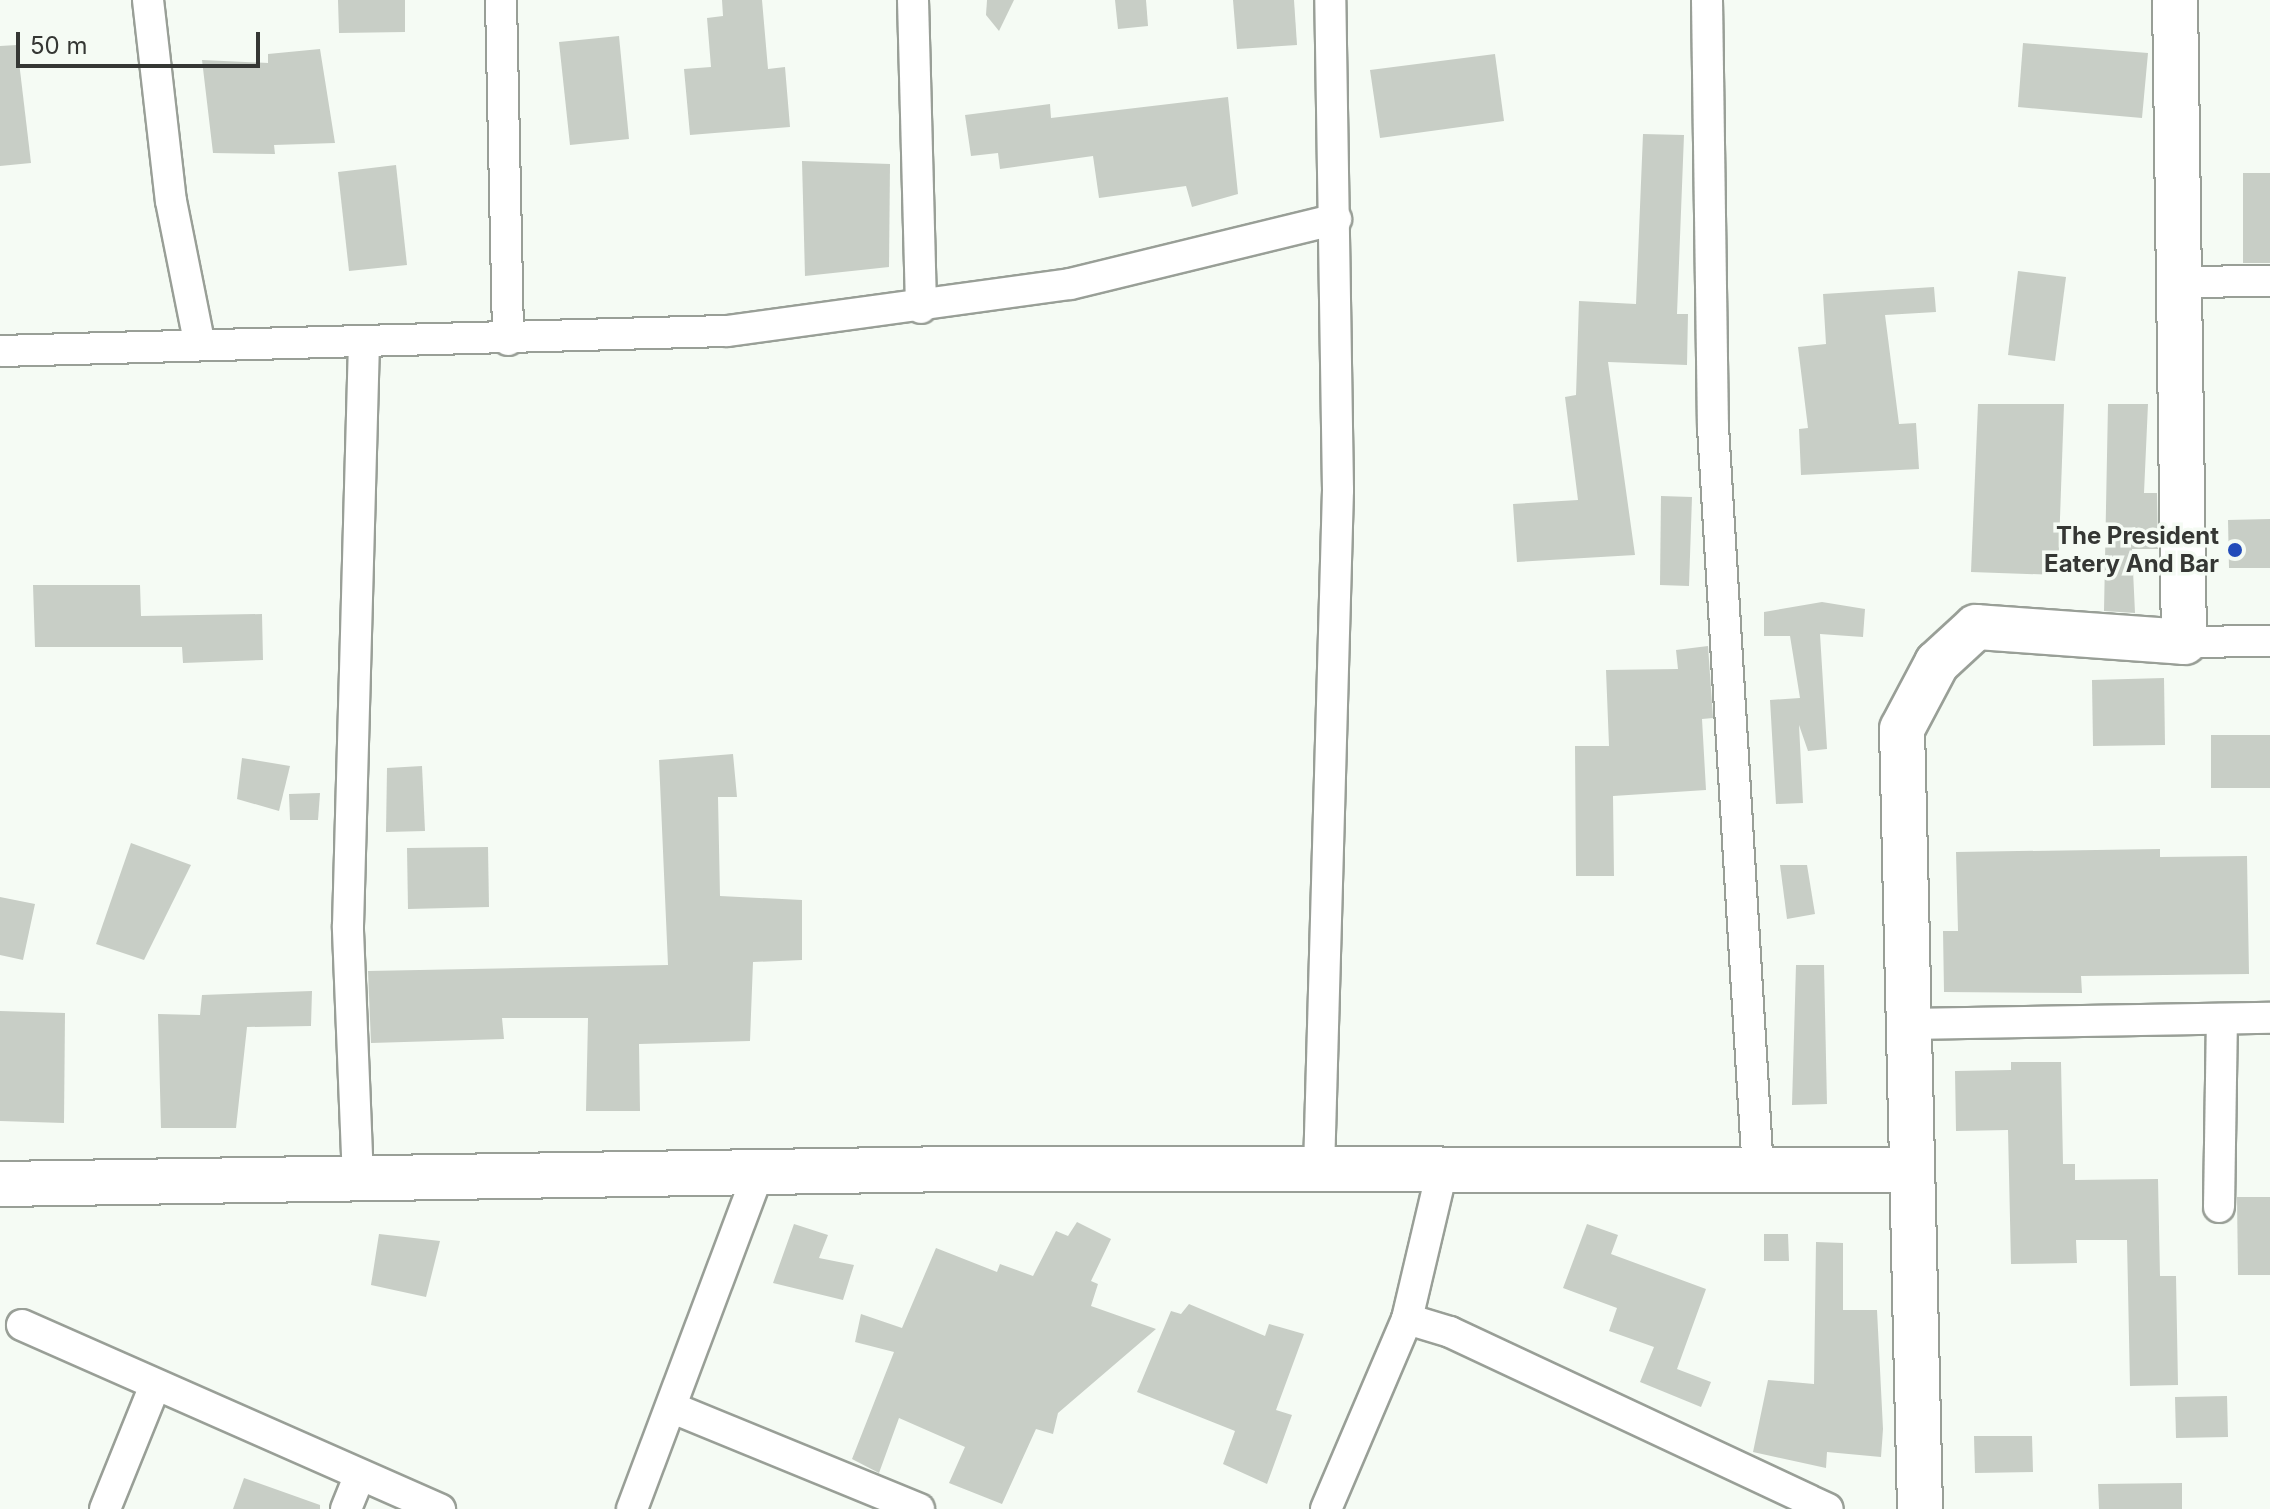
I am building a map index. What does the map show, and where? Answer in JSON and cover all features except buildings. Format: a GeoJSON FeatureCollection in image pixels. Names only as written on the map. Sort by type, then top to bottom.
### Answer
{"type":"FeatureCollection","features":[{"type":"Feature","properties":{"kind":"street"},"geometry":{"type":"LineString","coordinates":[[148,0],[171,201],[199,341]]}},
{"type":"Feature","properties":{"kind":"street"},"geometry":{"type":"LineString","coordinates":[[501,0],[508,340]]}},
{"type":"Feature","properties":{"kind":"street"},"geometry":{"type":"LineString","coordinates":[[913,0],[921,308]]}},
{"type":"Feature","properties":{"kind":"street"},"geometry":{"type":"LineString","coordinates":[[1319,1170],[1338,490],[1336,219],[1330,0]]}},
{"type":"Feature","properties":{"kind":"street"},"geometry":{"type":"LineString","coordinates":[[1707,0],[1713,427],[1758,1171]]}},
{"type":"Feature","properties":{"kind":"street"},"geometry":{"type":"LineString","coordinates":[[2175,0],[2183,282],[2184,642]]}},
{"type":"Feature","properties":{"kind":"street"},"geometry":{"type":"LineString","coordinates":[[0,351],[199,341],[508,340],[664,335],[921,308],[1070,284],[1336,219]]}},
{"type":"Feature","properties":{"kind":"street"},"geometry":{"type":"LineString","coordinates":[[2183,282],[2270,281]]}},
{"type":"Feature","properties":{"kind":"street"},"geometry":{"type":"LineString","coordinates":[[358,1180],[348,926],[364,341]]}},
{"type":"Feature","properties":{"kind":"street"},"geometry":{"type":"LineString","coordinates":[[1920,1509],[1902,729],[1937,663],[1976,627],[2184,642],[2270,641]]}},
{"type":"Feature","properties":{"kind":"street"},"geometry":{"type":"LineString","coordinates":[[1910,1024],[2270,1018]]}},
{"type":"Feature","properties":{"kind":"street"},"geometry":{"type":"LineString","coordinates":[[2219,1207],[2222,1019]]}},
{"type":"Feature","properties":{"kind":"street"},"geometry":{"type":"LineString","coordinates":[[0,1184],[1319,1170],[1912,1170]]}},
{"type":"Feature","properties":{"kind":"street"},"geometry":{"type":"LineString","coordinates":[[1326,1509],[1407,1319],[1442,1171]]}},
{"type":"Feature","properties":{"kind":"street"},"geometry":{"type":"LineString","coordinates":[[632,1509],[673,1408],[757,1177]]}},
{"type":"Feature","properties":{"kind":"street"},"geometry":{"type":"LineString","coordinates":[[1407,1319],[1450,1332],[1828,1509]]}},
{"type":"Feature","properties":{"kind":"street"},"geometry":{"type":"LineString","coordinates":[[22,1325],[359,1477],[440,1509]]}},
{"type":"Feature","properties":{"kind":"street"},"geometry":{"type":"LineString","coordinates":[[105,1509],[155,1385]]}},
{"type":"Feature","properties":{"kind":"street"},"geometry":{"type":"LineString","coordinates":[[673,1408],[919,1509]]}},
{"type":"Feature","properties":{"kind":"street"},"geometry":{"type":"LineString","coordinates":[[346,1509],[359,1477]]}},
{"type":"Feature","properties":{"kind":"place","name":"The President Eatery And Bar"},"geometry":{"type":"Point","coordinates":[2235,550]}}]}
